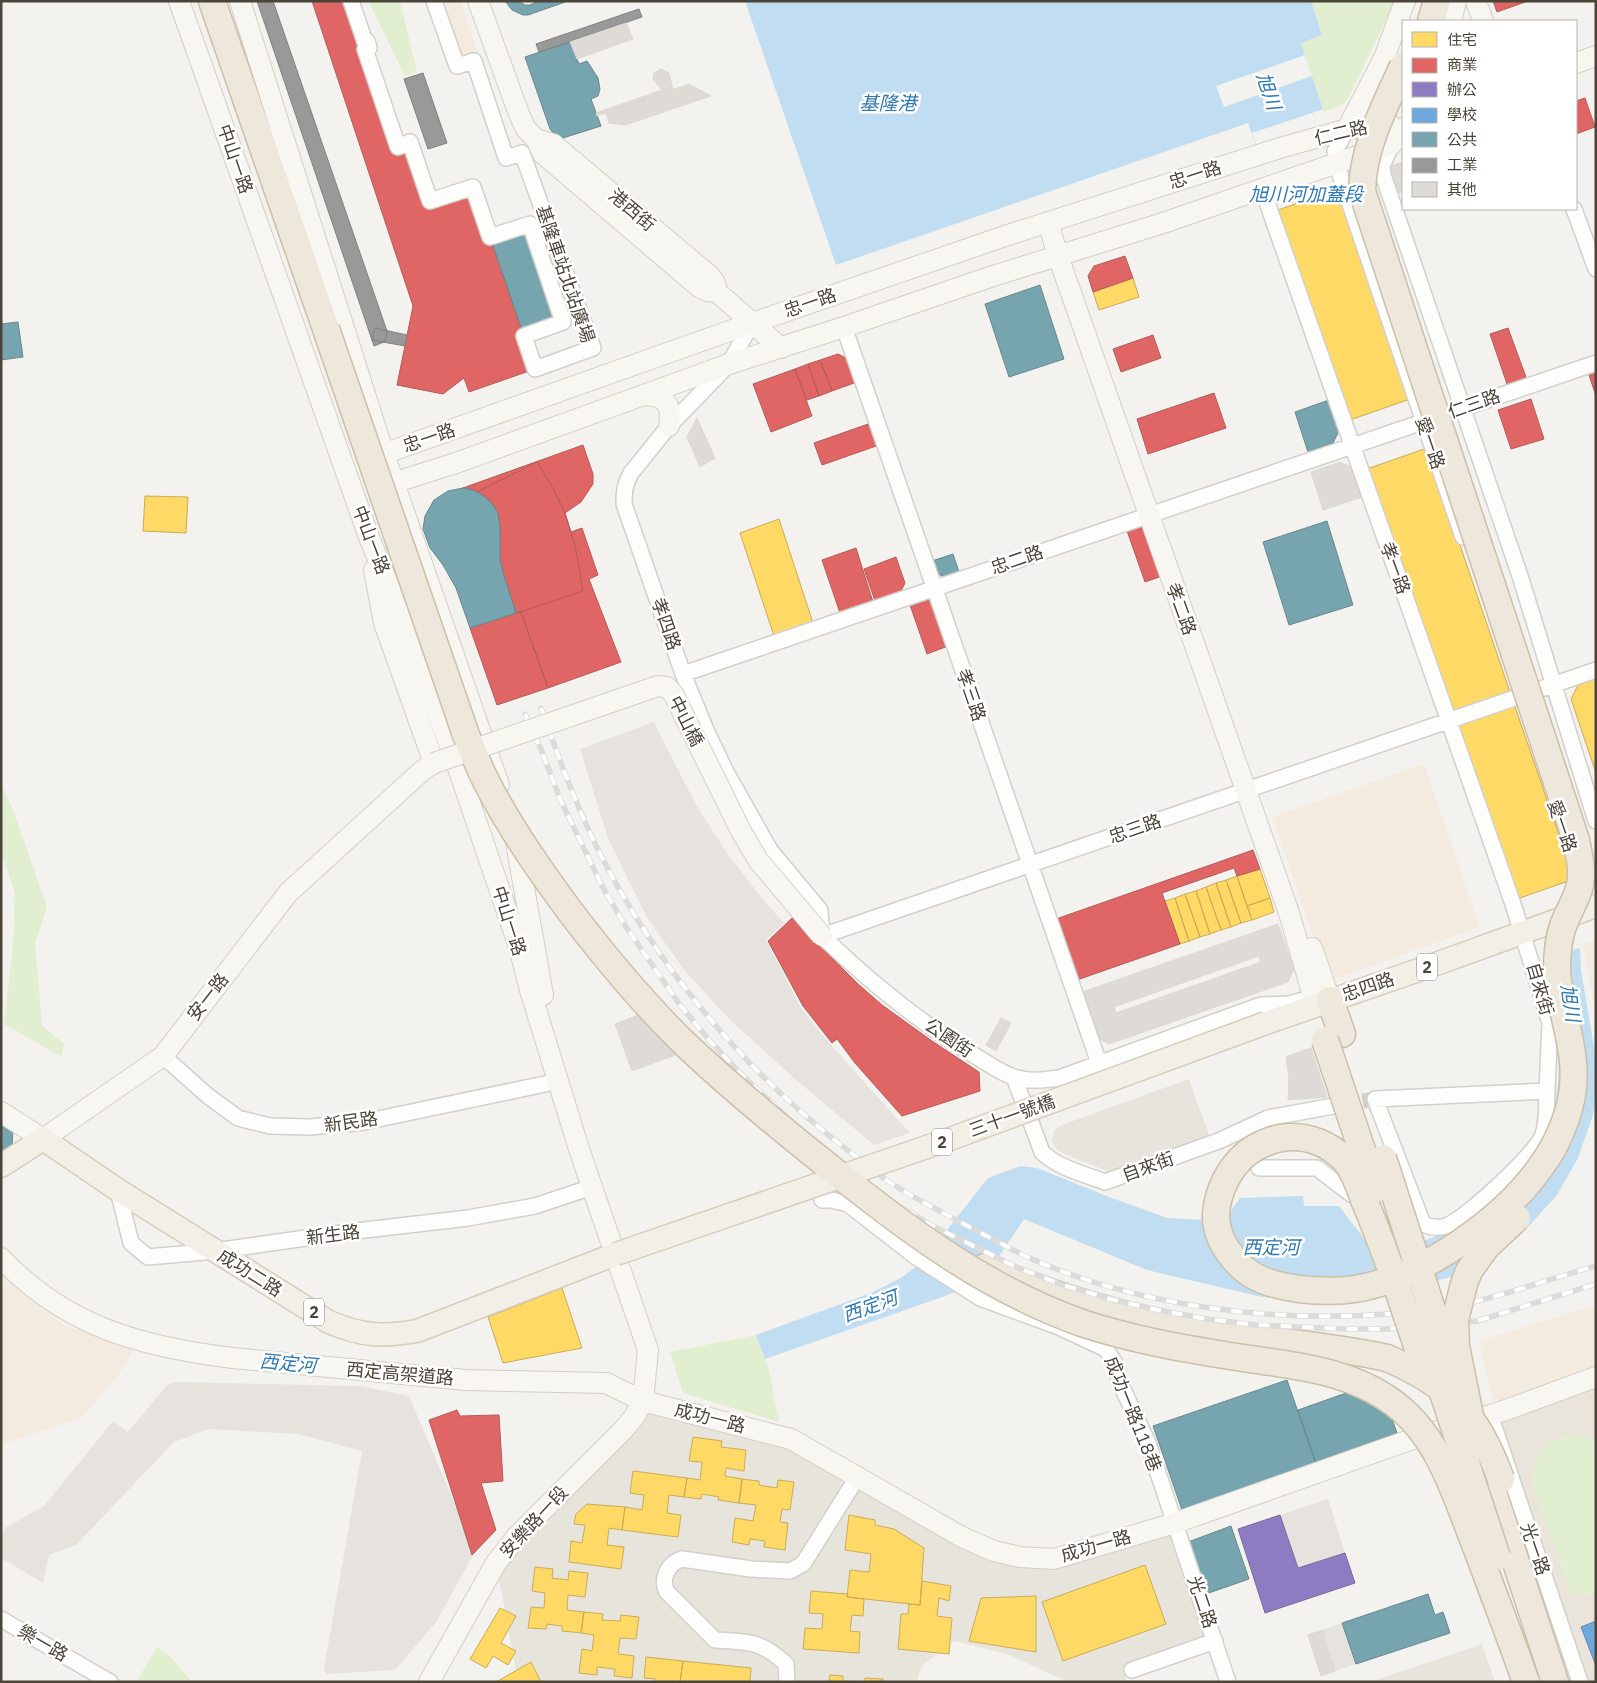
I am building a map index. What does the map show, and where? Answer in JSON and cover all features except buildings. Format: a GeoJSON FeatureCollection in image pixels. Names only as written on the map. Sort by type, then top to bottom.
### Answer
{"type":"FeatureCollection","features":[{"type":"Feature","properties":{"kind":"highway"},"geometry":{"type":"LineString","coordinates":[[212,1],[466,734],[485,780],[504,816],[529,854],[589,936],[623,978],[682,1041],[780,1128],[864,1195],[915,1245],[1082,1303],[1164,1324],[1210,1332],[1351,1350],[1387,1358],[1433,1381],[1463,1408],[1487,1442],[1568,1682]]}},
{"type":"Feature","properties":{"kind":"highway"},"geometry":{"type":"LineString","coordinates":[[1423,20],[1427,1]]}},
{"type":"Feature","properties":{"kind":"highway"},"geometry":{"type":"LineString","coordinates":[[1432,20],[1436,1]]}},
{"type":"Feature","properties":{"kind":"highway"},"geometry":{"type":"LineString","coordinates":[[1393,62],[1365,162],[1362,191],[1576,840],[1580,859],[1580,887],[1561,933],[1557,971],[1575,1069],[1571,1100],[1556,1142],[1546,1160],[1528,1184],[1509,1204],[1482,1227],[1449,1250],[1408,1272],[1399,1276],[1391,1279],[1376,1284],[1337,1291],[1319,1291],[1285,1287],[1258,1279],[1240,1266],[1226,1249],[1217,1229],[1216,1217],[1220,1194],[1231,1170],[1248,1152],[1282,1137],[1307,1138],[1332,1150],[1344,1160],[1352,1171],[1388,1258],[1394,1276],[1396,1286],[1418,1349],[1441,1387]]}},
{"type":"Feature","properties":{"kind":"highway"},"geometry":{"type":"LineString","coordinates":[[1402,85],[1384,124],[1372,166],[1371,190],[1586,835],[1591,872],[1590,888],[1575,928],[1571,946],[1571,965],[1575,994],[1588,1066],[1586,1100],[1576,1134],[1565,1160],[1552,1182],[1478,1257],[1464,1284],[1455,1320],[1456,1346],[1489,1420]]}},
{"type":"Feature","properties":{"kind":"highway"},"geometry":{"type":"LineString","coordinates":[[1320,1001],[1489,1420],[1555,1682]]}},
{"type":"Feature","properties":{"kind":"highway"},"geometry":{"type":"LineString","coordinates":[[1334,1037],[1441,1387],[1539,1682]]}},
{"type":"Feature","properties":{"kind":"highway"},"geometry":{"type":"LineString","coordinates":[[915,1245],[948,1256],[1004,1289],[1082,1322],[1112,1332],[1165,1345],[1314,1369],[1371,1389],[1397,1406],[1418,1427],[1431,1445],[1450,1480],[1526,1682]]}},
{"type":"Feature","properties":{"kind":"main road","name":"2"},"geometry":{"type":"LineString","coordinates":[[1525,937],[1591,908]]}},
{"type":"Feature","properties":{"kind":"main road","name":"忠四路"},"geometry":{"type":"LineString","coordinates":[[1266,1023],[1320,1001],[1525,937]]}},
{"type":"Feature","properties":{"kind":"main road","name":"三十一號橋"},"geometry":{"type":"LineString","coordinates":[[616,1254],[950,1139],[1266,1023]]}},
{"type":"Feature","properties":{"kind":"main road","name":"成功二路"},"geometry":{"type":"LineString","coordinates":[[43,1139],[118,1190],[329,1322],[345,1329],[366,1334],[392,1335],[417,1331],[616,1254]]}},
{"type":"Feature","properties":{"kind":"main road","name":"安一路"},"geometry":{"type":"LineString","coordinates":[[1,1166],[43,1139]]}},
{"type":"Feature","properties":{"kind":"street","name":"中山一路"},"geometry":{"type":"LineString","coordinates":[[179,1],[370,540],[402,618],[458,768],[519,947],[530,990],[579,1149],[648,1350],[643,1398]]}},
{"type":"Feature","properties":{"kind":"street","name":"中山一路"},"geometry":{"type":"LineString","coordinates":[[240,1],[393,482],[512,822],[559,1081]]}},
{"type":"Feature","properties":{"kind":"street","name":"基隆車站北站廣場"},"geometry":{"type":"LineString","coordinates":[[351,1],[365,42],[367,41],[369,48],[365,49],[398,147],[410,142],[430,202],[473,187],[490,238],[530,224],[563,322],[524,336],[535,369],[593,348],[522,153],[506,158],[474,60],[457,66],[434,1]]}},
{"type":"Feature","properties":{"kind":"street","name":"港西街"},"geometry":{"type":"LineString","coordinates":[[478,1],[518,114],[526,129],[536,139],[553,144],[710,276],[715,283],[717,292],[781,348]]}},
{"type":"Feature","properties":{"kind":"street"},"geometry":{"type":"LineString","coordinates":[[1393,62],[1405,1]]}},
{"type":"Feature","properties":{"kind":"street"},"geometry":{"type":"LineString","coordinates":[[1451,20],[1456,1]]}},
{"type":"Feature","properties":{"kind":"street"},"geometry":{"type":"LineString","coordinates":[[1476,1],[1483,20]]}},
{"type":"Feature","properties":{"kind":"street"},"geometry":{"type":"LineString","coordinates":[[1336,163],[1335,151],[1347,129],[1393,62],[1402,52]]}},
{"type":"Feature","properties":{"kind":"street"},"geometry":{"type":"LineString","coordinates":[[1577,63],[1596,56]]}},
{"type":"Feature","properties":{"kind":"street","name":"仁二路"},"geometry":{"type":"LineString","coordinates":[[1280,148],[1347,129],[1402,120]]}},
{"type":"Feature","properties":{"kind":"street","name":"仁二路"},"geometry":{"type":"LineString","coordinates":[[1289,179],[1336,163],[1398,136]]}},
{"type":"Feature","properties":{"kind":"street","name":"愛一路"},"geometry":{"type":"LineString","coordinates":[[1398,136],[1382,166],[1383,175],[1520,576],[1596,821]]}},
{"type":"Feature","properties":{"kind":"street","name":"忠一路"},"geometry":{"type":"LineString","coordinates":[[344,467],[752,322],[1052,220],[1280,148]]}},
{"type":"Feature","properties":{"kind":"street","name":"愛一路"},"geometry":{"type":"LineString","coordinates":[[1336,163],[1574,860],[1595,884]]}},
{"type":"Feature","properties":{"kind":"street","name":"忠一路"},"geometry":{"type":"LineString","coordinates":[[354,496],[456,463],[729,364],[990,277],[1163,223],[1289,179]]}},
{"type":"Feature","properties":{"kind":"street","name":"孝一路"},"geometry":{"type":"LineString","coordinates":[[1262,188],[1525,937]]}},
{"type":"Feature","properties":{"kind":"street"},"geometry":{"type":"LineString","coordinates":[[1574,210],[1596,269]]}},
{"type":"Feature","properties":{"kind":"street","name":"孝二路"},"geometry":{"type":"LineString","coordinates":[[1052,220],[1153,514],[1251,789],[1320,1001]]}},
{"type":"Feature","properties":{"kind":"street","name":"孝四路"},"geometry":{"type":"LineString","coordinates":[[752,322],[729,364],[669,426],[631,473],[626,481],[624,504],[683,674],[716,752],[770,850],[820,910],[822,936]]}},
{"type":"Feature","properties":{"kind":"street","name":"孝三路"},"geometry":{"type":"LineString","coordinates":[[844,327],[1099,1062]]}},
{"type":"Feature","properties":{"kind":"street","name":"仁三路"},"geometry":{"type":"LineString","coordinates":[[1352,445],[1596,363]]}},
{"type":"Feature","properties":{"kind":"street"},"geometry":{"type":"LineString","coordinates":[[643,395],[656,396],[664,400],[669,411],[669,426]]}},
{"type":"Feature","properties":{"kind":"street","name":"忠二路"},"geometry":{"type":"LineString","coordinates":[[683,674],[1352,445]]}},
{"type":"Feature","properties":{"kind":"street"},"geometry":{"type":"LineString","coordinates":[[370,540],[376,586],[384,623],[434,762]]}},
{"type":"Feature","properties":{"kind":"street","name":"忠三路"},"geometry":{"type":"LineString","coordinates":[[822,936],[1596,670]]}},
{"type":"Feature","properties":{"kind":"street","name":"中山橋"},"geometry":{"type":"LineString","coordinates":[[434,762],[658,686],[667,687],[674,694],[741,831],[758,860],[822,936]]}},
{"type":"Feature","properties":{"kind":"street","name":"安一路"},"geometry":{"type":"LineString","coordinates":[[43,1139],[163,1056],[288,893],[434,762]]}},
{"type":"Feature","properties":{"kind":"street","name":"公園街"},"geometry":{"type":"LineString","coordinates":[[822,936],[846,960],[916,1016],[963,1049],[1014,1077],[1026,1080],[1059,1078],[1099,1062]]}},
{"type":"Feature","properties":{"kind":"street","name":"自來街"},"geometry":{"type":"LineString","coordinates":[[1525,937],[1550,1023],[1547,1091],[1545,1126],[1542,1138],[1502,1183],[1452,1224],[1444,1227],[1430,1227],[1423,1224],[1376,1099],[1547,1091]]}},
{"type":"Feature","properties":{"kind":"street","name":"忠四路"},"geometry":{"type":"LineString","coordinates":[[1099,1062],[1260,1005],[1320,1001]]}},
{"type":"Feature","properties":{"kind":"street","name":"新民路"},"geometry":{"type":"LineString","coordinates":[[163,1056],[208,1096],[238,1118],[270,1126],[310,1127],[364,1122],[559,1081]]}},
{"type":"Feature","properties":{"kind":"street","name":"自來街"},"geometry":{"type":"LineString","coordinates":[[1014,1077],[1042,1152],[1049,1159],[1060,1165],[1105,1182],[1222,1140],[1268,1118],[1333,1106]]}},
{"type":"Feature","properties":{"kind":"street"},"geometry":{"type":"LineString","coordinates":[[1,1112],[43,1139]]}},
{"type":"Feature","properties":{"kind":"street"},"geometry":{"type":"LineString","coordinates":[[1259,1168],[1317,1168],[1350,1194]]}},
{"type":"Feature","properties":{"kind":"street","name":"新生路"},"geometry":{"type":"LineString","coordinates":[[118,1190],[131,1243],[148,1257],[215,1251],[348,1232],[468,1218],[535,1206],[592,1188]]}},
{"type":"Feature","properties":{"kind":"street","name":"成功一路118巷"},"geometry":{"type":"LineString","coordinates":[[822,1200],[848,1204],[915,1245],[980,1298],[1059,1327],[1106,1349],[1115,1363],[1120,1383],[1148,1443],[1175,1523]]}},
{"type":"Feature","properties":{"kind":"street","name":"西定高架道路"},"geometry":{"type":"LineString","coordinates":[[1,1258],[22,1279],[40,1293],[84,1320],[133,1340],[162,1347],[197,1354],[233,1358],[466,1380],[606,1383],[643,1398]]}},
{"type":"Feature","properties":{"kind":"street","name":"成功一路"},"geometry":{"type":"LineString","coordinates":[[643,1398],[792,1439],[962,1537],[994,1551],[1020,1557],[1054,1559],[1175,1523],[1424,1435],[1489,1420],[1596,1377]]}},
{"type":"Feature","properties":{"kind":"street","name":"安樂路一段"},"geometry":{"type":"LineString","coordinates":[[429,1682],[496,1563],[517,1536],[623,1430],[634,1417],[643,1398]]}},
{"type":"Feature","properties":{"kind":"street","name":"光一路"},"geometry":{"type":"LineString","coordinates":[[1489,1420],[1580,1682]]}},
{"type":"Feature","properties":{"kind":"street"},"geometry":{"type":"LineString","coordinates":[[1424,1435],[1516,1682]]}},
{"type":"Feature","properties":{"kind":"street"},"geometry":{"type":"LineString","coordinates":[[786,1682],[786,1664],[772,1650],[753,1643],[715,1640],[667,1592],[664,1586],[664,1579],[674,1563],[682,1559],[751,1570],[790,1571],[802,1564],[858,1476]]}},
{"type":"Feature","properties":{"kind":"street","name":"光二路"},"geometry":{"type":"LineString","coordinates":[[1175,1523],[1228,1682]]}},
{"type":"Feature","properties":{"kind":"street","name":"樂一路"},"geometry":{"type":"LineString","coordinates":[[1,1619],[110,1682]]}},
{"type":"Feature","properties":{"kind":"street"},"geometry":{"type":"LineString","coordinates":[[1132,1670],[1215,1641]]}},
{"type":"Feature","properties":{"kind":"shaded area"},"geometry":{"type":"Polygon","coordinates":[[[434,1],[460,1],[480,59],[457,66],[434,1]]]}},
{"type":"Feature","properties":{"kind":"shaded area"},"geometry":{"type":"Polygon","coordinates":[[[654,722],[696,805],[727,853],[784,923],[766,940],[801,1008],[831,1045],[910,1133],[874,1145],[795,1079],[729,1019],[685,971],[648,919],[608,838],[580,749],[654,722]]]}},
{"type":"Feature","properties":{"kind":"shaded area"},"geometry":{"type":"Polygon","coordinates":[[[1424,764],[1480,927],[1329,981],[1272,817],[1424,764]]]}},
{"type":"Feature","properties":{"kind":"shaded area"},"geometry":{"type":"Polygon","coordinates":[[[1596,940],[1596,1020],[1583,944],[1596,940]]]}},
{"type":"Feature","properties":{"kind":"shaded area"},"geometry":{"type":"Polygon","coordinates":[[[1189,1079],[1210,1138],[1112,1173],[1062,1153],[1056,1149],[1052,1141],[1054,1131],[1059,1126],[1189,1079]]]}},
{"type":"Feature","properties":{"kind":"shaded area"},"geometry":{"type":"Polygon","coordinates":[[[1,1272],[16,1288],[64,1325],[132,1348],[132,1352],[119,1374],[83,1417],[1,1445],[1,1272]]]}},
{"type":"Feature","properties":{"kind":"shaded area"},"geometry":{"type":"Polygon","coordinates":[[[1596,1305],[1596,1387],[1498,1421],[1479,1341],[1596,1305]]]}},
{"type":"Feature","properties":{"kind":"shaded area"},"geometry":{"type":"Polygon","coordinates":[[[178,1382],[360,1386],[409,1396],[475,1552],[436,1622],[395,1670],[327,1674],[324,1669],[362,1451],[298,1434],[209,1429],[174,1442],[76,1545],[49,1555],[43,1583],[1,1558],[1,1539],[5,1528],[44,1506],[113,1421],[128,1432],[168,1384],[178,1382]]]}},
{"type":"Feature","properties":{"kind":"shaded area"},"geometry":{"type":"Polygon","coordinates":[[[1596,1387],[1596,1682],[1588,1682],[1498,1421],[1596,1387]]]}},
{"type":"Feature","properties":{"kind":"shaded area"},"geometry":{"type":"Polygon","coordinates":[[[643,1401],[791,1439],[1020,1557],[1175,1523],[1215,1641],[1132,1670],[1124,1682],[1068,1682],[1007,1654],[954,1641],[922,1666],[916,1682],[518,1682],[496,1563],[643,1401]]]}},
{"type":"Feature","properties":{"kind":"shaded area"},"geometry":{"type":"Polygon","coordinates":[[[1328,1499],[1345,1553],[1298,1568],[1280,1515],[1328,1499]]]}},
{"type":"Feature","properties":{"kind":"shaded area"},"geometry":{"type":"Polygon","coordinates":[[[1342,1623],[1356,1664],[1335,1671],[1322,1630],[1342,1623]]]}},
{"type":"Feature","properties":{"kind":"shaded area"},"geometry":{"type":"Polygon","coordinates":[[[1482,1644],[1495,1682],[1370,1682],[1482,1644]]]}},
{"type":"Feature","properties":{"kind":"green space"},"geometry":{"type":"Polygon","coordinates":[[[368,1],[400,1],[417,72],[405,76],[368,1]]]}},
{"type":"Feature","properties":{"kind":"green space"},"geometry":{"type":"Polygon","coordinates":[[[1311,1],[1395,1],[1348,99],[1342,105],[1324,112],[1301,43],[1322,35],[1311,1]]]}},
{"type":"Feature","properties":{"kind":"green space"},"geometry":{"type":"Polygon","coordinates":[[[1,785],[12,807],[47,907],[35,944],[42,1025],[64,1044],[62,1057],[4,1024],[13,946],[15,893],[1,853],[1,785]]]}},
{"type":"Feature","properties":{"kind":"green space"},"geometry":{"type":"Polygon","coordinates":[[[756,1335],[769,1370],[779,1422],[683,1393],[670,1352],[756,1335]]]}},
{"type":"Feature","properties":{"kind":"green space"},"geometry":{"type":"Polygon","coordinates":[[[1577,1434],[1592,1439],[1596,1443],[1596,1597],[1586,1597],[1570,1591],[1531,1480],[1537,1459],[1544,1448],[1560,1438],[1577,1434]]]}},
{"type":"Feature","properties":{"kind":"green space"},"geometry":{"type":"Polygon","coordinates":[[[157,1647],[169,1655],[192,1682],[136,1682],[157,1647]]]}},
{"type":"Feature","properties":{"kind":"water"},"geometry":{"type":"Polygon","coordinates":[[[745,1],[1311,1],[1322,35],[1301,43],[1323,109],[1312,113],[1574,879],[1562,897],[1580,948],[1581,970],[1596,1059],[1596,1089],[1593,1115],[1578,1158],[1557,1195],[1528,1227],[1484,1262],[1450,1277],[1390,1293],[1320,1302],[1262,1297],[1147,1270],[1024,1219],[985,1277],[945,1296],[765,1359],[756,1335],[871,1293],[901,1278],[921,1263],[988,1178],[1021,1166],[1037,1168],[1167,1218],[1224,1221],[1240,1198],[1303,1196],[1304,1206],[1339,1206],[1378,1257],[1457,1229],[1553,1123],[1559,1063],[1546,978],[1547,960],[1528,909],[1517,899],[1248,123],[836,265],[745,1]]]}},
{"type":"Feature","properties":{"kind":"pier"},"geometry":{"type":"Polygon","coordinates":[[[1305,55],[1312,76],[1224,107],[1216,86],[1305,55]]]}},
{"type":"Feature","properties":{"kind":"pier"},"geometry":{"type":"Polygon","coordinates":[[[1312,113],[1338,189],[1278,210],[1252,133],[1312,113]]]}},
{"type":"Feature","properties":{"kind":"pier"},"geometry":{"type":"Polygon","coordinates":[[[1410,399],[1427,448],[1367,469],[1350,420],[1410,399]]]}},
{"type":"Feature","properties":{"kind":"pier"},"geometry":{"type":"Polygon","coordinates":[[[1574,879],[1565,897],[1582,947],[1544,960],[1526,910],[1518,904],[1517,899],[1574,879]]]}},
{"type":"Feature","properties":{"kind":"tunnel"},"geometry":{"type":"LineString","coordinates":[[1340,1105],[1375,1099]]}},
{"type":"Feature","properties":{"kind":"railway"},"geometry":{"type":"LineString","coordinates":[[541,708],[566,777],[595,844],[641,925],[691,996],[748,1061],[812,1121],[888,1181],[935,1209],[1025,1256],[1066,1273],[1110,1287],[1156,1298],[1202,1307],[1249,1313],[1342,1316],[1419,1311],[1489,1298],[1596,1266]]}},
{"type":"Feature","properties":{"kind":"railway"},"geometry":{"type":"LineString","coordinates":[[525,714],[560,799],[602,886],[626,927],[680,1005],[742,1075],[810,1139],[884,1198],[935,1227],[1016,1267],[1063,1285],[1110,1299],[1158,1310],[1256,1325],[1389,1329],[1477,1321],[1596,1284]]}},
{"type":"Feature","properties":{"kind":"water label","name":"旭川"},"geometry":{"type":"Point","coordinates":[1269,91]}},
{"type":"Feature","properties":{"kind":"water label","name":"基隆港"},"geometry":{"type":"Point","coordinates":[888,103]}},
{"type":"Feature","properties":{"kind":"water label","name":"旭川河加蓋段"},"geometry":{"type":"Point","coordinates":[1306,194]}},
{"type":"Feature","properties":{"kind":"water label","name":"旭川"},"geometry":{"type":"Point","coordinates":[1571,1003]}},
{"type":"Feature","properties":{"kind":"water label","name":"西定河"},"geometry":{"type":"Point","coordinates":[1271,1247]}},
{"type":"Feature","properties":{"kind":"water label","name":"西定河"},"geometry":{"type":"Point","coordinates":[870,1306]}},
{"type":"Feature","properties":{"kind":"water label","name":"西定河"},"geometry":{"type":"Point","coordinates":[288,1363]}}]}
